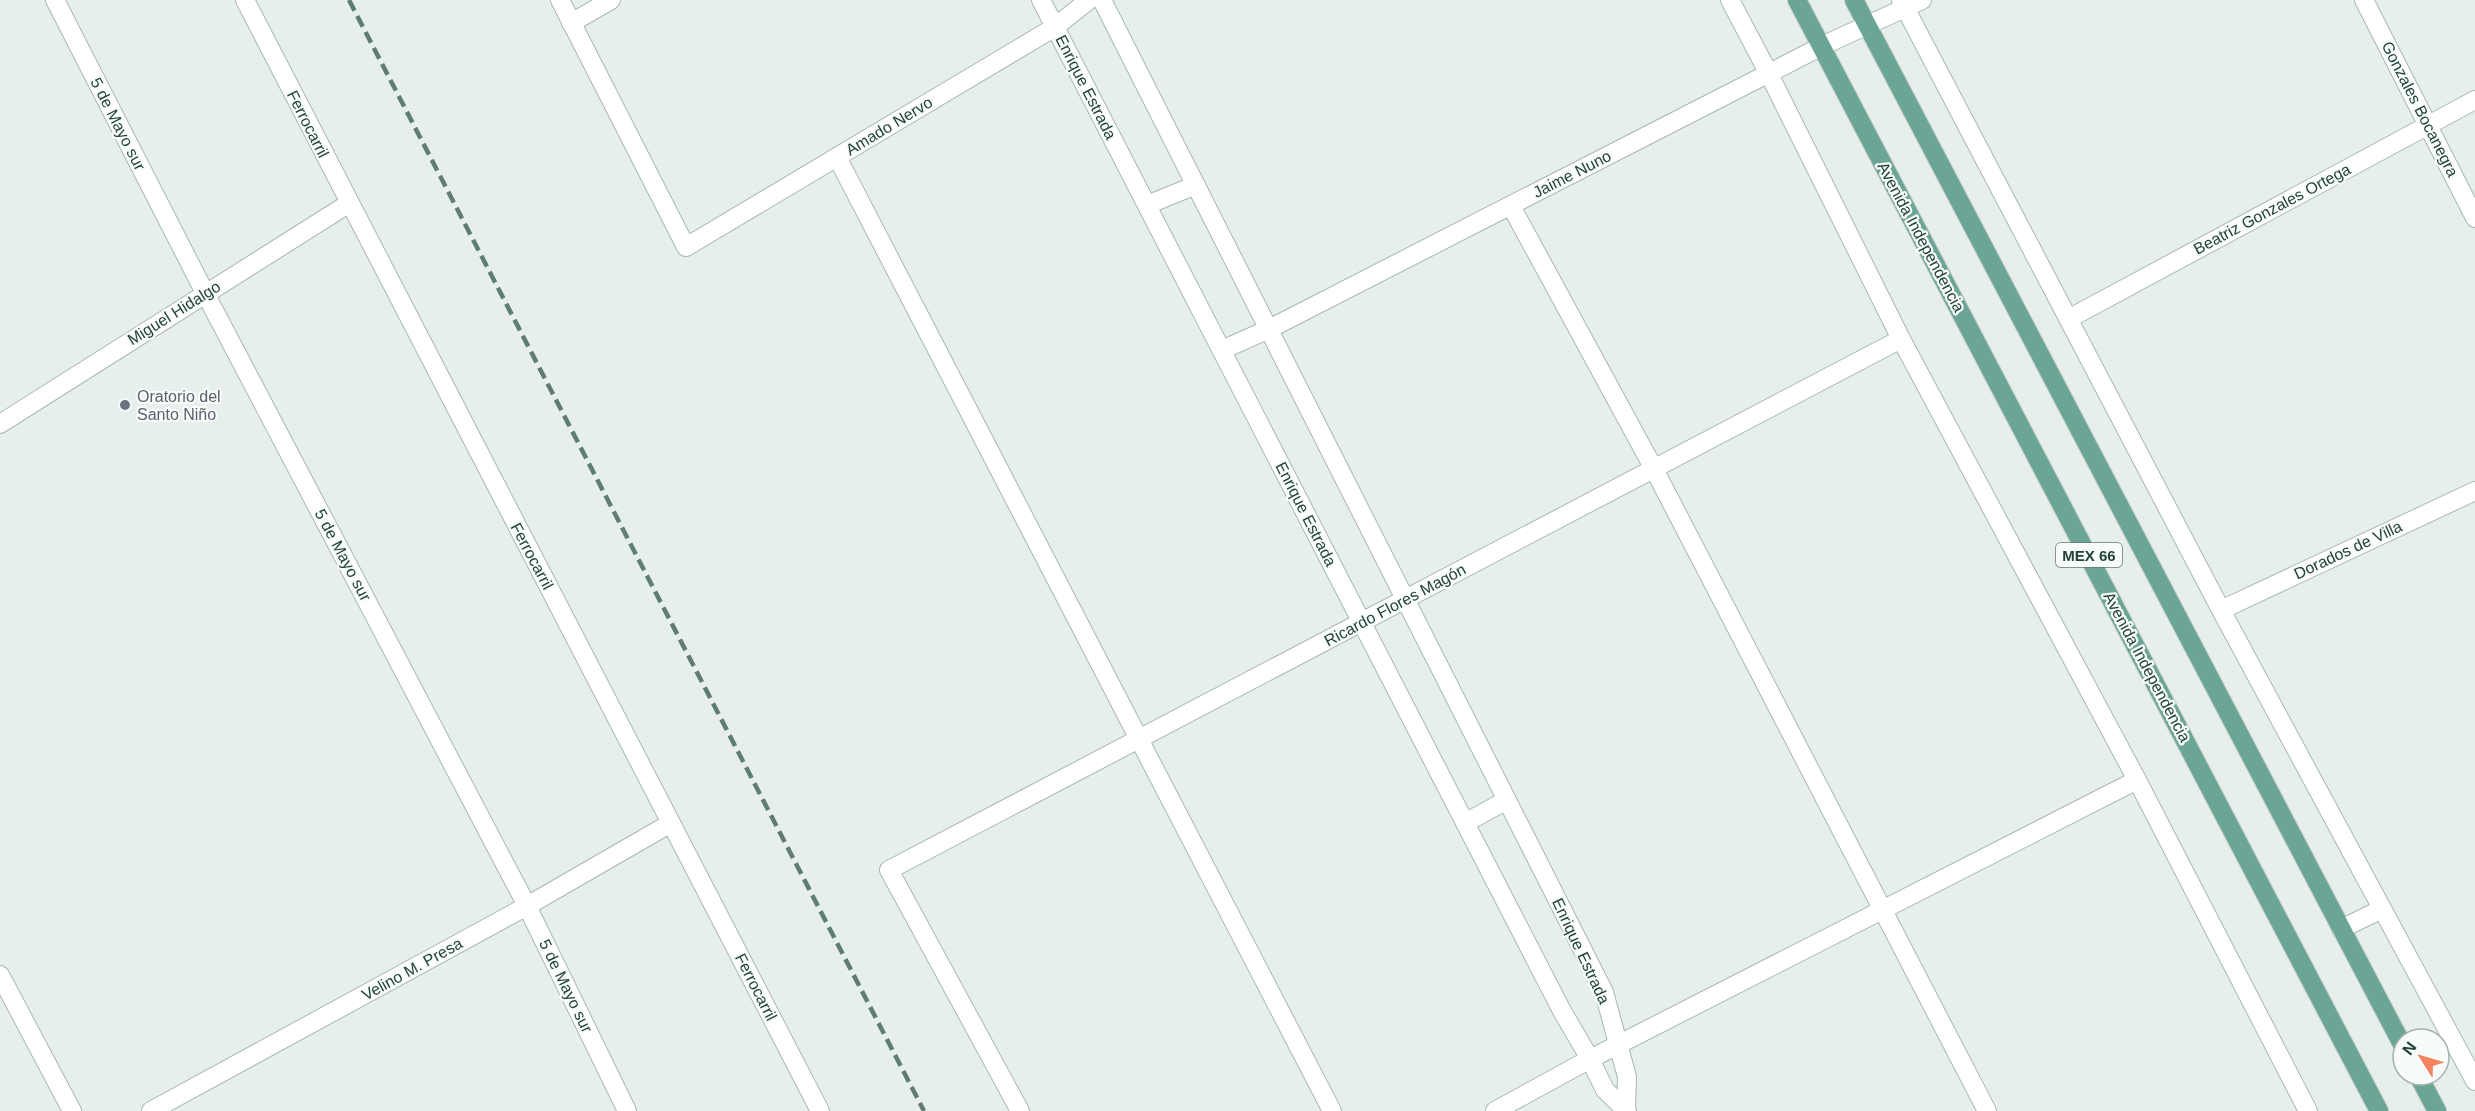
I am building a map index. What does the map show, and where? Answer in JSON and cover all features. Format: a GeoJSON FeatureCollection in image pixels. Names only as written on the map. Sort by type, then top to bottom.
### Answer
{"type":"FeatureCollection","features":[{"type":"Feature","properties":{"kind":"main road","name":"Avenida Independencia"},"geometry":{"type":"LineString","coordinates":[[1797,0],[2379,1111]]}},
{"type":"Feature","properties":{"kind":"main road","name":"MEX 66"},"geometry":{"type":"LineString","coordinates":[[1854,0],[2393,1027]]}},
{"type":"Feature","properties":{"kind":"main road"},"geometry":{"type":"LineString","coordinates":[[2424,1087],[2437,1111]]}},
{"type":"Feature","properties":{"kind":"street","name":"5 de Mayo sur"},"geometry":{"type":"LineString","coordinates":[[55,0],[205,293],[527,906],[627,1111]]}},
{"type":"Feature","properties":{"kind":"street","name":"Ferrocarril"},"geometry":{"type":"LineString","coordinates":[[244,0],[820,1111]]}},
{"type":"Feature","properties":{"kind":"street"},"geometry":{"type":"LineString","coordinates":[[560,0],[572,22],[611,0]]}},
{"type":"Feature","properties":{"kind":"street","name":"Enrique Estrada"},"geometry":{"type":"LineString","coordinates":[[1041,0],[1562,1011],[1605,1090],[1627,1111]]}},
{"type":"Feature","properties":{"kind":"street","name":"Amado Nervo"},"geometry":{"type":"LineString","coordinates":[[572,22],[686,247],[1056,27],[1089,0]]}},
{"type":"Feature","properties":{"kind":"street","name":"Enrique Estrada"},"geometry":{"type":"LineString","coordinates":[[1102,0],[1604,992],[1627,1077],[1627,1111]]}},
{"type":"Feature","properties":{"kind":"street"},"geometry":{"type":"LineString","coordinates":[[1730,0],[1901,339],[2138,780],[2308,1111]]}},
{"type":"Feature","properties":{"kind":"street","name":"Jaime Nuno"},"geometry":{"type":"LineString","coordinates":[[1222,350],[1269,329],[1903,4],[1922,0]]}},
{"type":"Feature","properties":{"kind":"street","name":"Gonzales Bocanegra"},"geometry":{"type":"LineString","coordinates":[[2364,0],[2475,218]]}},
{"type":"Feature","properties":{"kind":"street"},"geometry":{"type":"LineString","coordinates":[[1903,4],[2070,318],[2221,610],[2475,1081]]}},
{"type":"Feature","properties":{"kind":"street","name":"Beatriz Gonzales Ortega"},"geometry":{"type":"LineString","coordinates":[[2070,318],[2475,100]]}},
{"type":"Feature","properties":{"kind":"street"},"geometry":{"type":"LineString","coordinates":[[837,157],[1332,1111]]}},
{"type":"Feature","properties":{"kind":"street"},"geometry":{"type":"LineString","coordinates":[[1147,205],[1196,185]]}},
{"type":"Feature","properties":{"kind":"street","name":"Miguel Hidalgo"},"geometry":{"type":"LineString","coordinates":[[0,424],[348,204]]}},
{"type":"Feature","properties":{"kind":"street"},"geometry":{"type":"LineString","coordinates":[[1510,206],[1654,469],[1987,1111]]}},
{"type":"Feature","properties":{"kind":"street","name":"Ricardo Flores Magón"},"geometry":{"type":"LineString","coordinates":[[1020,1111],[889,870],[1901,339]]}},
{"type":"Feature","properties":{"kind":"street","name":"Dorados de Villa"},"geometry":{"type":"LineString","coordinates":[[2221,610],[2475,491]]}},
{"type":"Feature","properties":{"kind":"street"},"geometry":{"type":"LineString","coordinates":[[1495,1111],[1619,1044],[2138,780]]}},
{"type":"Feature","properties":{"kind":"street"},"geometry":{"type":"LineString","coordinates":[[1466,823],[1507,800]]}},
{"type":"Feature","properties":{"kind":"street","name":"Velino M. Presa"},"geometry":{"type":"LineString","coordinates":[[151,1111],[527,906],[671,823]]}},
{"type":"Feature","properties":{"kind":"street"},"geometry":{"type":"LineString","coordinates":[[2341,929],[2382,909]]}},
{"type":"Feature","properties":{"kind":"street"},"geometry":{"type":"LineString","coordinates":[[0,975],[72,1111]]}},
{"type":"Feature","properties":{"kind":"railway"},"geometry":{"type":"LineString","coordinates":[[349,0],[924,1111]]}},
{"type":"Feature","properties":{"kind":"place","name":"Oratorio del Santo Niño"},"geometry":{"type":"Point","coordinates":[125,405]}}]}
